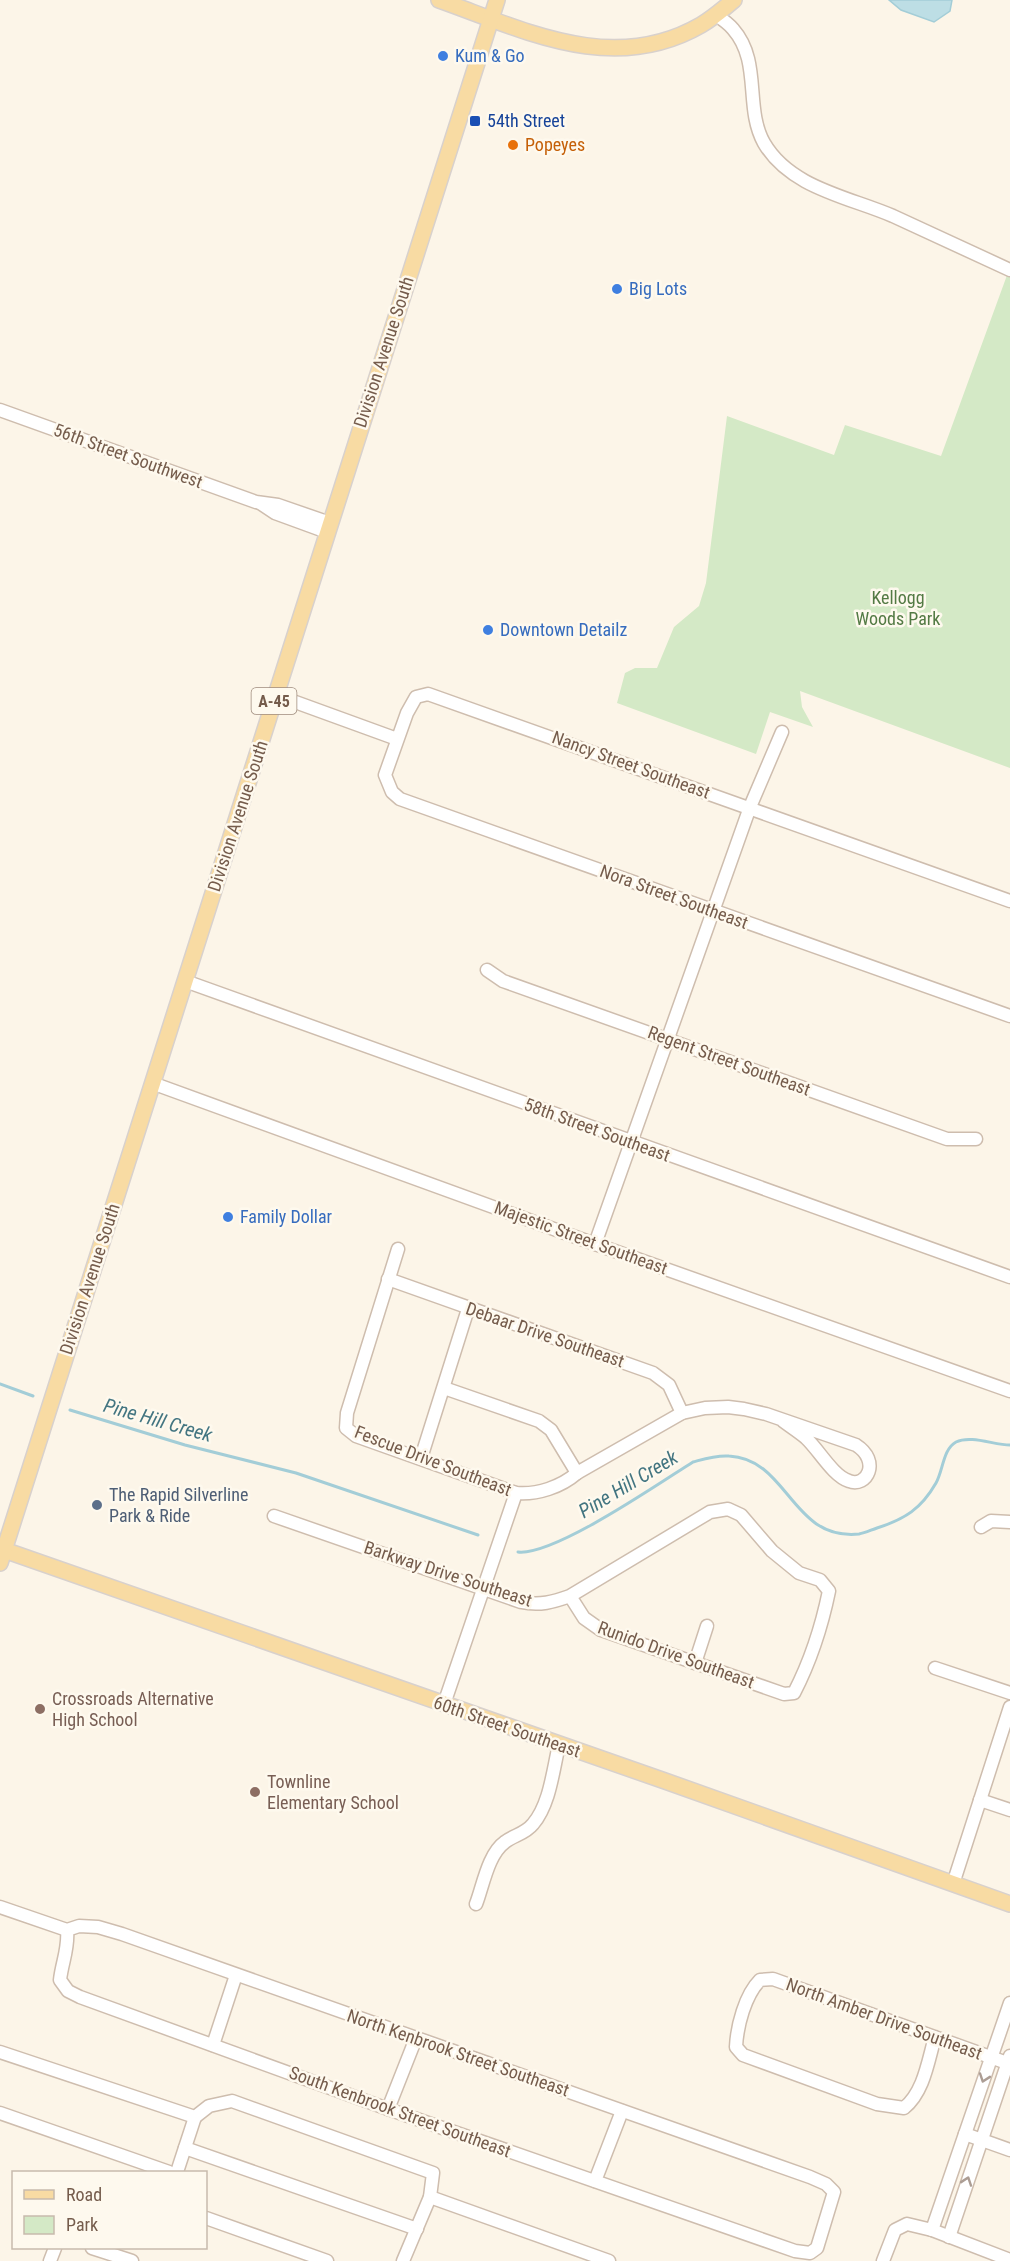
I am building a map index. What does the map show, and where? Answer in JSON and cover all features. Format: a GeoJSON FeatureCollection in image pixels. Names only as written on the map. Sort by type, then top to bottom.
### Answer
{"type":"FeatureCollection","features":[{"type":"Feature","properties":{"kind":"main road"},"geometry":{"type":"LineString","coordinates":[[439,0],[545,38],[572,45],[624,48],[663,40],[700,25],[734,0]]}},
{"type":"Feature","properties":{"kind":"main road","name":"Division Avenue South"},"geometry":{"type":"LineString","coordinates":[[2,1554],[497,0]]}},
{"type":"Feature","properties":{"kind":"main road","name":"60th Street Southeast"},"geometry":{"type":"LineString","coordinates":[[2,1554],[444,1704],[1010,1904]]}},
{"type":"Feature","properties":{"kind":"street"},"geometry":{"type":"LineString","coordinates":[[716,15],[732,28],[749,57],[758,126],[763,141],[773,156],[812,184],[891,215],[1010,270]]}},
{"type":"Feature","properties":{"kind":"street","name":"56th Street Southwest"},"geometry":{"type":"LineString","coordinates":[[0,410],[256,502],[278,504],[328,527]]}},
{"type":"Feature","properties":{"kind":"street","name":"Nancy Street Southeast"},"geometry":{"type":"LineString","coordinates":[[397,739],[416,697],[428,694],[1010,901]]}},
{"type":"Feature","properties":{"kind":"street"},"geometry":{"type":"LineString","coordinates":[[276,695],[397,739]]}},
{"type":"Feature","properties":{"kind":"street"},"geometry":{"type":"LineString","coordinates":[[595,1244],[750,807],[782,732]]}},
{"type":"Feature","properties":{"kind":"street","name":"Nora Street Southeast"},"geometry":{"type":"LineString","coordinates":[[397,739],[385,775],[392,792],[400,799],[1010,1016]]}},
{"type":"Feature","properties":{"kind":"street","name":"Regent Street Southeast"},"geometry":{"type":"LineString","coordinates":[[487,970],[502,981],[947,1139],[976,1139]]}},
{"type":"Feature","properties":{"kind":"street","name":"58th Street Southeast"},"geometry":{"type":"LineString","coordinates":[[185,981],[1010,1277]]}},
{"type":"Feature","properties":{"kind":"street","name":"Majestic Street Southeast"},"geometry":{"type":"LineString","coordinates":[[152,1083],[595,1244],[1010,1391]]}},
{"type":"Feature","properties":{"kind":"street"},"geometry":{"type":"LineString","coordinates":[[388,1279],[398,1249]]}},
{"type":"Feature","properties":{"kind":"street","name":"Debaar Drive Southeast"},"geometry":{"type":"LineString","coordinates":[[388,1279],[653,1373],[669,1385],[682,1413]]}},
{"type":"Feature","properties":{"kind":"street","name":"Fescue Drive Southeast"},"geometry":{"type":"LineString","coordinates":[[388,1279],[347,1413],[346,1428],[356,1436],[516,1493],[526,1494],[568,1481],[577,1473],[682,1413],[705,1408],[728,1407],[766,1414],[856,1445],[868,1457],[870,1463],[868,1474],[860,1481],[854,1483],[847,1481],[839,1476],[806,1439],[783,1421]]}},
{"type":"Feature","properties":{"kind":"street"},"geometry":{"type":"LineString","coordinates":[[421,1458],[468,1309]]}},
{"type":"Feature","properties":{"kind":"street"},"geometry":{"type":"LineString","coordinates":[[444,1388],[539,1421],[551,1430],[577,1473]]}},
{"type":"Feature","properties":{"kind":"street"},"geometry":{"type":"LineString","coordinates":[[444,1704],[516,1493]]}},
{"type":"Feature","properties":{"kind":"street","name":"Barkway Drive Southeast"},"geometry":{"type":"LineString","coordinates":[[274,1516],[529,1604],[546,1604],[570,1596],[710,1512],[728,1509],[741,1515],[772,1551],[785,1562],[799,1573],[820,1580],[829,1591],[825,1610],[794,1693]]}},
{"type":"Feature","properties":{"kind":"street"},"geometry":{"type":"LineString","coordinates":[[981,1527],[990,1521],[1010,1521]]}},
{"type":"Feature","properties":{"kind":"street","name":"Runido Drive Southeast"},"geometry":{"type":"LineString","coordinates":[[570,1596],[584,1618],[601,1630],[784,1694],[794,1693]]}},
{"type":"Feature","properties":{"kind":"street"},"geometry":{"type":"LineString","coordinates":[[695,1663],[707,1626]]}},
{"type":"Feature","properties":{"kind":"street"},"geometry":{"type":"LineString","coordinates":[[935,1668],[1010,1694]]}},
{"type":"Feature","properties":{"kind":"street"},"geometry":{"type":"LineString","coordinates":[[953,1884],[1010,1707]]}},
{"type":"Feature","properties":{"kind":"street"},"geometry":{"type":"LineString","coordinates":[[476,1904],[496,1852],[505,1842],[521,1835],[533,1824],[544,1806],[559,1745]]}},
{"type":"Feature","properties":{"kind":"street"},"geometry":{"type":"LineString","coordinates":[[980,1800],[1010,1810]]}},
{"type":"Feature","properties":{"kind":"street","name":"North Kenbrook Street Southeast"},"geometry":{"type":"LineString","coordinates":[[0,1907],[67,1930],[79,1926],[106,1930],[810,2177],[832,2188],[834,2198],[816,2248],[810,2253],[795,2251]]}},
{"type":"Feature","properties":{"kind":"street","name":"South Kenbrook Street Southeast"},"geometry":{"type":"LineString","coordinates":[[67,1930],[68,1946],[60,1980],[68,1991],[110,2009],[388,2109],[795,2251]]}},
{"type":"Feature","properties":{"kind":"street"},"geometry":{"type":"LineString","coordinates":[[213,2045],[236,1975]]}},
{"type":"Feature","properties":{"kind":"street","name":"North Amber Drive Southeast"},"geometry":{"type":"LineString","coordinates":[[935,2037],[921,2084],[913,2101],[904,2108],[877,2104],[743,2055],[736,2047],[737,2034],[753,1987],[760,1980],[773,1979],[992,2057],[1009,2059]]}},
{"type":"Feature","properties":{"kind":"street"},"geometry":{"type":"LineString","coordinates":[[932,2230],[1010,2003]]}},
{"type":"Feature","properties":{"kind":"street"},"geometry":{"type":"LineString","coordinates":[[388,2109],[416,2038]]}},
{"type":"Feature","properties":{"kind":"street"},"geometry":{"type":"LineString","coordinates":[[0,2052],[195,2117]]}},
{"type":"Feature","properties":{"kind":"street"},"geometry":{"type":"LineString","coordinates":[[949,2237],[1009,2059]]}},
{"type":"Feature","properties":{"kind":"street"},"geometry":{"type":"LineString","coordinates":[[177,2171],[195,2117],[209,2106],[232,2101],[433,2173],[430,2197],[403,2261]]}},
{"type":"Feature","properties":{"kind":"street"},"geometry":{"type":"LineString","coordinates":[[595,2181],[622,2111]]}},
{"type":"Feature","properties":{"kind":"street"},"geometry":{"type":"LineString","coordinates":[[0,2113],[166,2171]]}},
{"type":"Feature","properties":{"kind":"street"},"geometry":{"type":"LineString","coordinates":[[965,2134],[1010,2150]]}},
{"type":"Feature","properties":{"kind":"street"},"geometry":{"type":"LineString","coordinates":[[185,2148],[417,2229]]}},
{"type":"Feature","properties":{"kind":"street"},"geometry":{"type":"LineString","coordinates":[[430,2197],[609,2261]]}},
{"type":"Feature","properties":{"kind":"street"},"geometry":{"type":"LineString","coordinates":[[207,2218],[327,2261]]}},
{"type":"Feature","properties":{"kind":"street"},"geometry":{"type":"LineString","coordinates":[[883,2261],[892,2235],[907,2224],[932,2230],[1010,2260]]}},
{"type":"Feature","properties":{"kind":"street"},"geometry":{"type":"LineString","coordinates":[[98,2249],[132,2261]]}},
{"type":"Feature","properties":{"kind":"green space","name":"Kellogg Woods Park"},"geometry":{"type":"Polygon","coordinates":[[[1010,267],[1010,768],[800,691],[802,707],[813,727],[770,712],[756,754],[617,703],[625,673],[635,668],[657,668],[674,627],[699,606],[706,583],[727,416],[834,455],[845,425],[941,456],[1010,267]]]}},
{"type":"Feature","properties":{"kind":"water"},"geometry":{"type":"Polygon","coordinates":[[[889,0],[952,0],[950,11],[934,22],[901,10],[889,0]]]}},
{"type":"Feature","properties":{"kind":"waterway","name":"Pine Hill Creek"},"geometry":{"type":"LineString","coordinates":[[0,1384],[33,1396]]}},
{"type":"Feature","properties":{"kind":"waterway","name":"Pine Hill Creek"},"geometry":{"type":"LineString","coordinates":[[70,1410],[185,1445],[296,1473],[478,1535]]}},
{"type":"Feature","properties":{"kind":"waterway","name":"Pine Hill Creek"},"geometry":{"type":"LineString","coordinates":[[518,1552],[556,1543],[606,1517],[693,1462],[719,1456],[749,1460],[765,1470],[818,1525],[836,1533],[861,1534],[896,1521],[918,1506],[936,1483],[948,1450],[956,1442],[975,1440],[1010,1445]]}},
{"type":"Feature","properties":{"kind":"place","name":"Kum & Go"},"geometry":{"type":"Point","coordinates":[443,56]}},
{"type":"Feature","properties":{"kind":"place","name":"54th Street"},"geometry":{"type":"Point","coordinates":[475,121]}},
{"type":"Feature","properties":{"kind":"place","name":"Popeyes"},"geometry":{"type":"Point","coordinates":[513,145]}},
{"type":"Feature","properties":{"kind":"place","name":"Big Lots"},"geometry":{"type":"Point","coordinates":[617,289]}},
{"type":"Feature","properties":{"kind":"place","name":"Downtown Detailz"},"geometry":{"type":"Point","coordinates":[488,630]}},
{"type":"Feature","properties":{"kind":"place","name":"Family Dollar"},"geometry":{"type":"Point","coordinates":[228,1217]}},
{"type":"Feature","properties":{"kind":"place","name":"The Rapid Silverline Park & Ride"},"geometry":{"type":"Point","coordinates":[97,1505]}},
{"type":"Feature","properties":{"kind":"place","name":"Crossroads Alternative High School"},"geometry":{"type":"Point","coordinates":[40,1709]}},
{"type":"Feature","properties":{"kind":"place","name":"Townline Elementary School"},"geometry":{"type":"Point","coordinates":[255,1792]}}]}
